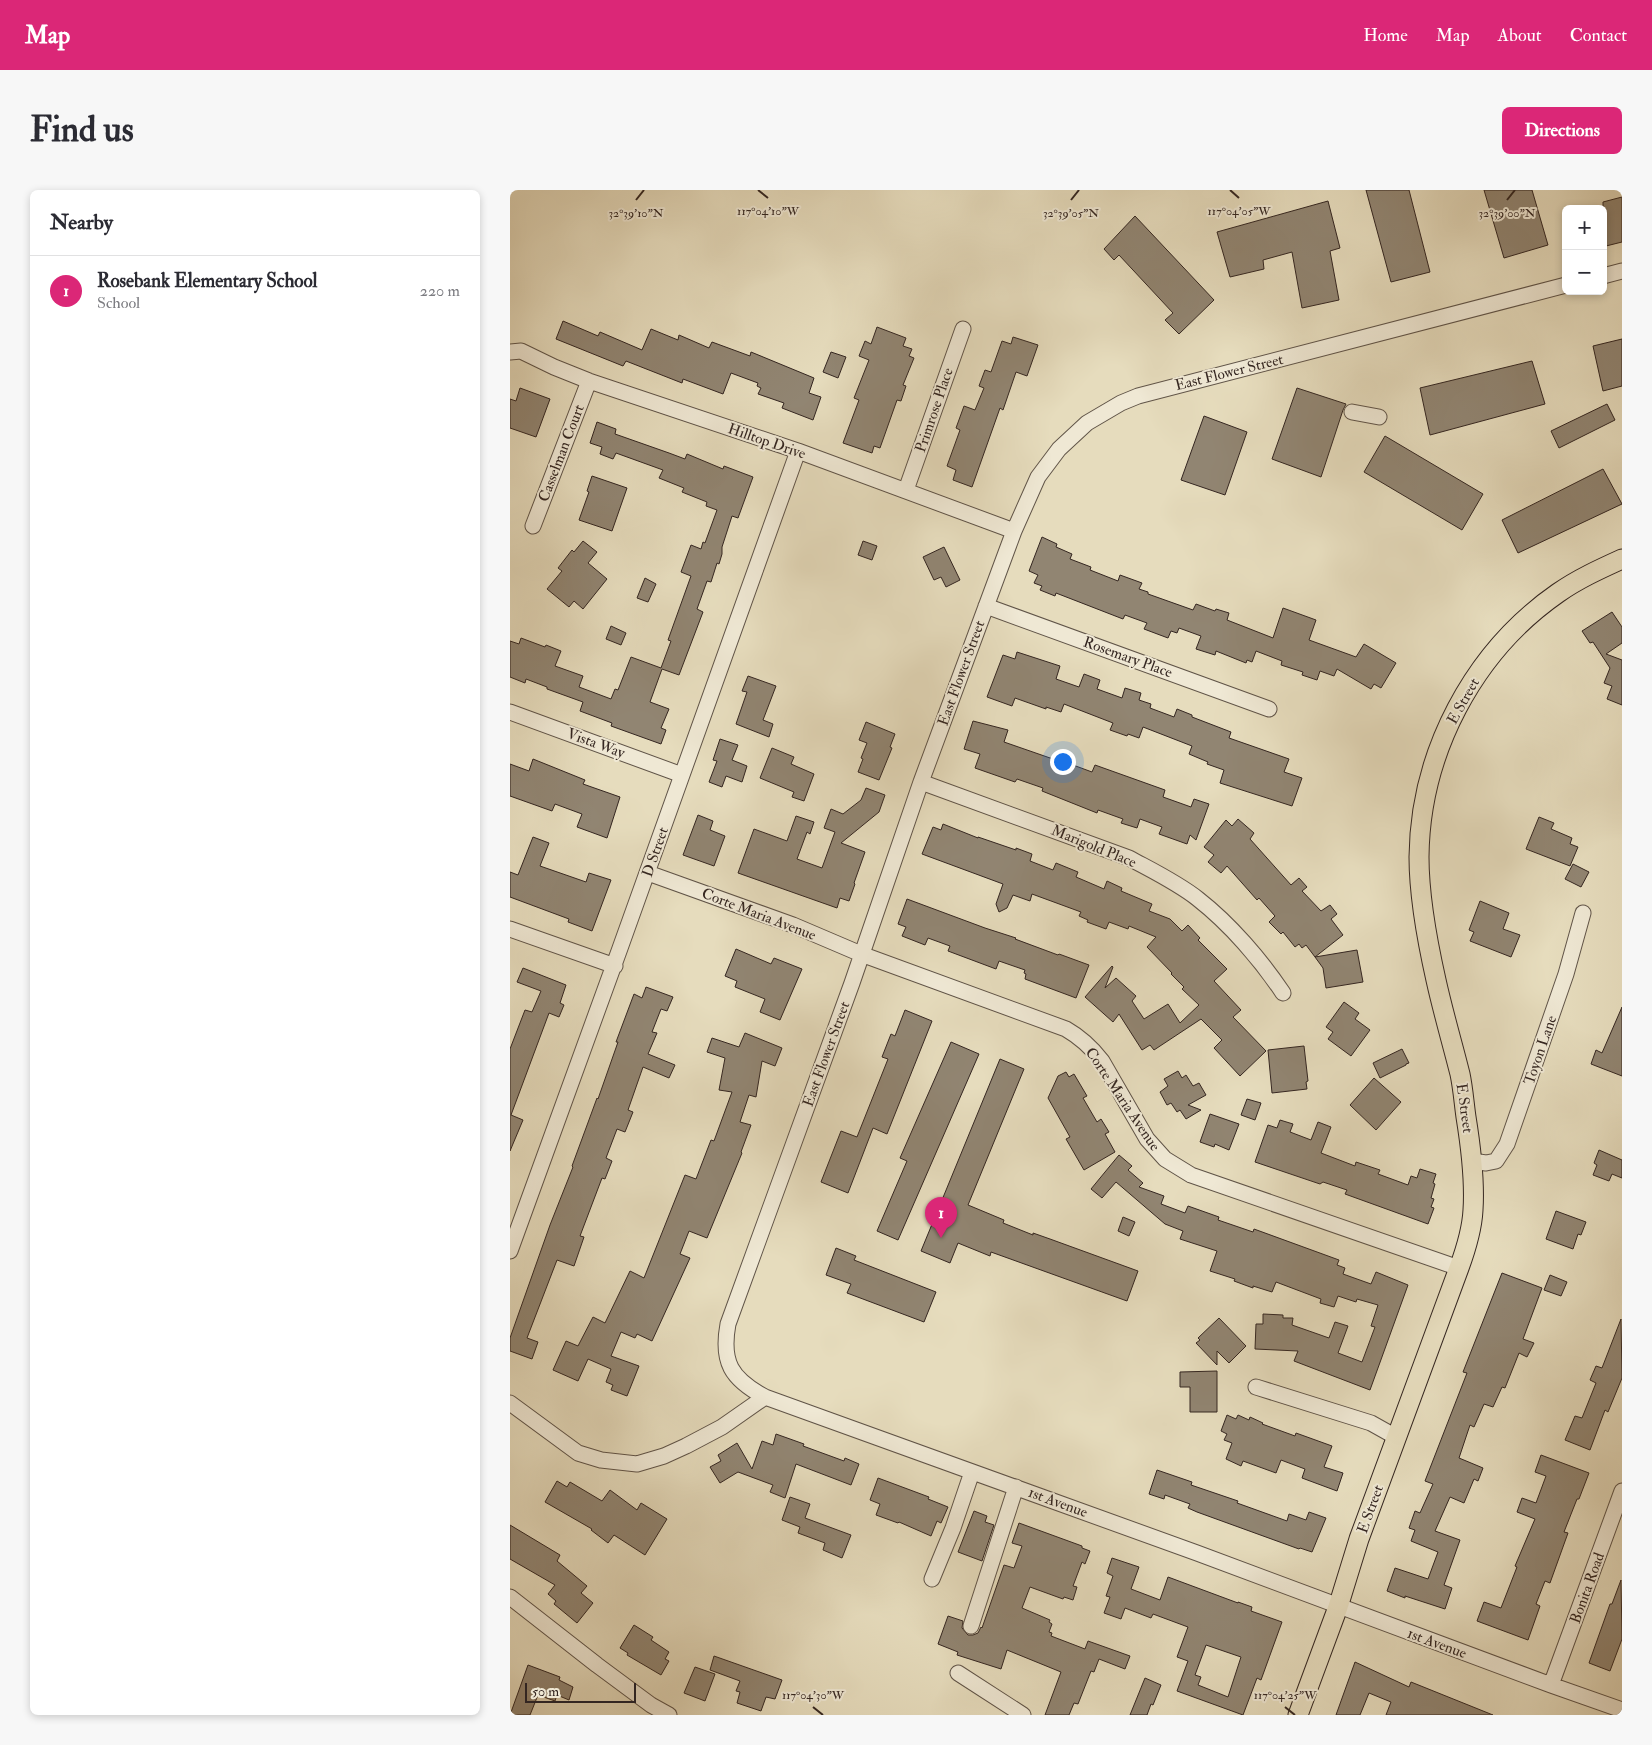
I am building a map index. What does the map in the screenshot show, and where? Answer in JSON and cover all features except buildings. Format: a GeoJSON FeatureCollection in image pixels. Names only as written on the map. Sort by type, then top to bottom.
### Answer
{"type":"FeatureCollection","features":[{"type":"Feature","properties":{"kind":"main road","name":"E Street"},"geometry":{"type":"LineString","coordinates":[[1298,1715],[1338,1607],[1359,1539],[1459,1268],[1468,1241],[1473,1210],[1472,1161],[1460,1077],[1436,981],[1422,905],[1420,832],[1428,784],[1440,745],[1454,713],[1467,690],[1499,646],[1523,621],[1558,593],[1580,579],[1622,559]]}},
{"type":"Feature","properties":{"kind":"street"},"geometry":{"type":"LineString","coordinates":[[1607,275],[1622,271]]}},
{"type":"Feature","properties":{"kind":"street","name":"East Flower Street"},"geometry":{"type":"LineString","coordinates":[[765,1397],[737,1379],[728,1363],[725,1347],[728,1324],[921,782],[1014,531],[1038,477],[1059,449],[1087,423],[1120,403],[1138,396],[1562,286]]}},
{"type":"Feature","properties":{"kind":"street","name":"Primrose Place"},"geometry":{"type":"LineString","coordinates":[[906,490],[963,329]]}},
{"type":"Feature","properties":{"kind":"street","name":"Hilltop Drive"},"geometry":{"type":"LineString","coordinates":[[516,351],[589,381],[906,490],[1014,531]]}},
{"type":"Feature","properties":{"kind":"street","name":"Casselman Court"},"geometry":{"type":"LineString","coordinates":[[533,526],[589,381]]}},
{"type":"Feature","properties":{"kind":"street"},"geometry":{"type":"LineString","coordinates":[[1352,412],[1379,417]]}},
{"type":"Feature","properties":{"kind":"street","name":"D Street"},"geometry":{"type":"LineString","coordinates":[[510,1251],[615,966],[798,452]]}},
{"type":"Feature","properties":{"kind":"street","name":"Rosemary Place"},"geometry":{"type":"LineString","coordinates":[[986,606],[1270,709]]}},
{"type":"Feature","properties":{"kind":"street","name":"Vista Way"},"geometry":{"type":"LineString","coordinates":[[510,712],[682,775]]}},
{"type":"Feature","properties":{"kind":"street","name":"Marigold Place"},"geometry":{"type":"LineString","coordinates":[[921,782],[1129,858],[1150,869],[1197,898],[1216,914],[1271,974],[1283,993]]}},
{"type":"Feature","properties":{"kind":"street","name":"Corte Maria Avenue"},"geometry":{"type":"LineString","coordinates":[[648,873],[793,925],[861,954],[1066,1028],[1088,1044],[1102,1061],[1151,1144],[1165,1159],[1177,1168],[1200,1178],[1459,1268]]}},
{"type":"Feature","properties":{"kind":"street","name":"Toyon Lane"},"geometry":{"type":"LineString","coordinates":[[1472,1161],[1486,1163],[1496,1161],[1507,1144],[1566,974],[1583,912]]}},
{"type":"Feature","properties":{"kind":"street"},"geometry":{"type":"LineString","coordinates":[[510,929],[615,966]]}},
{"type":"Feature","properties":{"kind":"street"},"geometry":{"type":"LineString","coordinates":[[1256,1387],[1371,1423],[1396,1437]]}},
{"type":"Feature","properties":{"kind":"street"},"geometry":{"type":"LineString","coordinates":[[510,1403],[578,1452],[601,1460],[638,1464],[664,1456],[686,1446],[722,1427],[765,1397]]}},
{"type":"Feature","properties":{"kind":"street","name":"1st Avenue"},"geometry":{"type":"LineString","coordinates":[[765,1397],[1622,1710]]}},
{"type":"Feature","properties":{"kind":"street"},"geometry":{"type":"LineString","coordinates":[[932,1579],[954,1528],[972,1472]]}},
{"type":"Feature","properties":{"kind":"street"},"geometry":{"type":"LineString","coordinates":[[971,1626],[1016,1488]]}},
{"type":"Feature","properties":{"kind":"street","name":"Bonita Road"},"geometry":{"type":"LineString","coordinates":[[1551,1685],[1622,1491]]}},
{"type":"Feature","properties":{"kind":"street"},"geometry":{"type":"LineString","coordinates":[[510,1597],[597,1665],[651,1705],[669,1715]]}},
{"type":"Feature","properties":{"kind":"street"},"geometry":{"type":"LineString","coordinates":[[958,1674],[1023,1715]]}},
{"type":"Feature","properties":{"kind":"place","name":"Rosebank Elementary School"},"geometry":{"type":"Point","coordinates":[941,1238]}}]}
